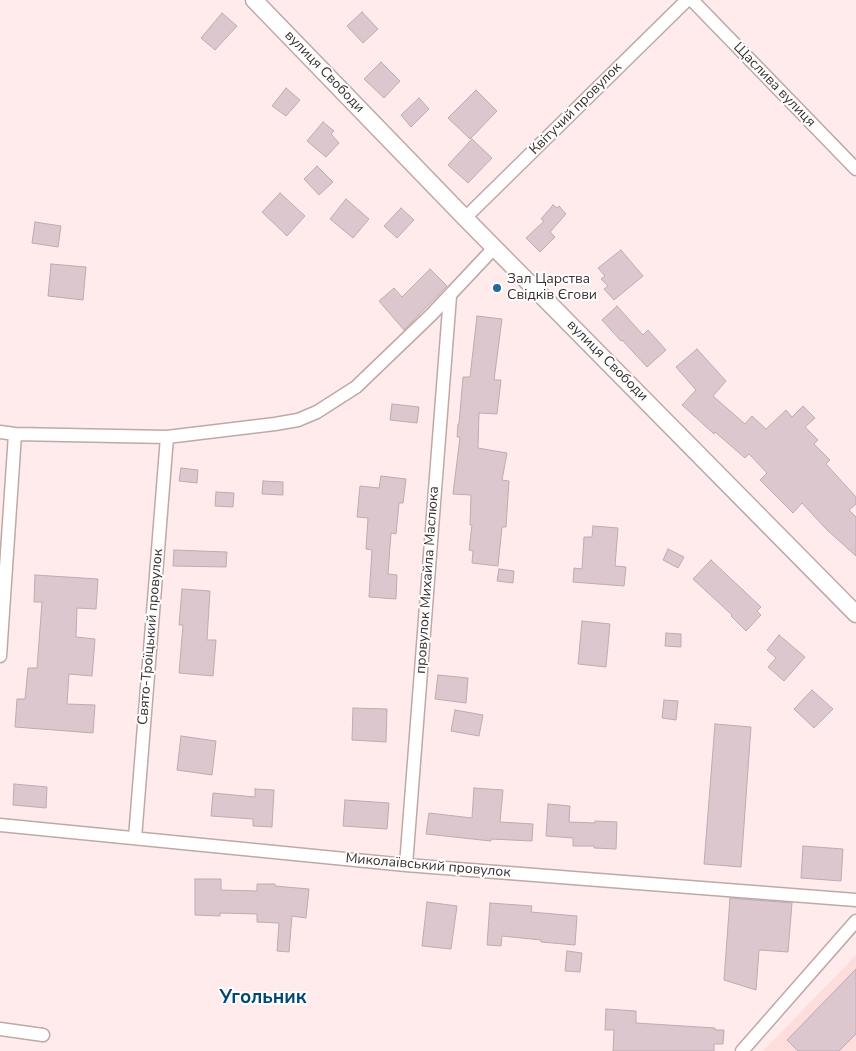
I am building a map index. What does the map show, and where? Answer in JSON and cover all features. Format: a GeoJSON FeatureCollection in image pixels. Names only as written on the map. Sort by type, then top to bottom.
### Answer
{"type":"FeatureCollection","features":[{"type":"Feature","properties":{"kind":"street","name":"вулиця Свободи"},"geometry":{"type":"LineString","coordinates":[[254,0],[494,248],[856,614]]}},
{"type":"Feature","properties":{"kind":"street","name":"Квітучий провулок"},"geometry":{"type":"LineString","coordinates":[[465,218],[686,0]]}},
{"type":"Feature","properties":{"kind":"street","name":"Щаслива вулиця"},"geometry":{"type":"LineString","coordinates":[[692,0],[856,170]]}},
{"type":"Feature","properties":{"kind":"street"},"geometry":{"type":"LineString","coordinates":[[0,432],[15,434],[167,437],[298,420],[317,412],[356,387],[450,296],[494,248]]}},
{"type":"Feature","properties":{"kind":"street","name":"провулок Михайла Маслюка"},"geometry":{"type":"LineString","coordinates":[[406,864],[450,296]]}},
{"type":"Feature","properties":{"kind":"street"},"geometry":{"type":"LineString","coordinates":[[0,656],[15,434]]}},
{"type":"Feature","properties":{"kind":"street","name":"Свято-Троїцький провулок"},"geometry":{"type":"LineString","coordinates":[[135,838],[167,437]]}},
{"type":"Feature","properties":{"kind":"street","name":"Миколаївський провулок"},"geometry":{"type":"LineString","coordinates":[[0,825],[406,864],[856,900]]}},
{"type":"Feature","properties":{"kind":"street"},"geometry":{"type":"LineString","coordinates":[[742,1051],[856,921]]}},
{"type":"Feature","properties":{"kind":"street"},"geometry":{"type":"LineString","coordinates":[[0,1029],[43,1035]]}},
{"type":"Feature","properties":{"kind":"shaded area"},"geometry":{"type":"Polygon","coordinates":[[[856,955],[856,1051],[763,1051],[856,955]]]}},
{"type":"Feature","properties":{"kind":"building"},"geometry":{"type":"Polygon","coordinates":[[[362,12],[378,29],[363,43],[347,26],[362,12]]]}},
{"type":"Feature","properties":{"kind":"building"},"geometry":{"type":"Polygon","coordinates":[[[222,13],[237,26],[215,50],[201,38],[222,13]]]}},
{"type":"Feature","properties":{"kind":"building"},"geometry":{"type":"Polygon","coordinates":[[[381,62],[400,81],[384,98],[364,79],[381,62]]]}},
{"type":"Feature","properties":{"kind":"building"},"geometry":{"type":"Polygon","coordinates":[[[286,88],[300,100],[286,116],[272,106],[286,88]]]}},
{"type":"Feature","properties":{"kind":"building"},"geometry":{"type":"Polygon","coordinates":[[[476,90],[497,111],[470,139],[448,118],[476,90]]]}},
{"type":"Feature","properties":{"kind":"building"},"geometry":{"type":"Polygon","coordinates":[[[419,98],[429,109],[411,127],[401,115],[419,98]]]}},
{"type":"Feature","properties":{"kind":"building"},"geometry":{"type":"Polygon","coordinates":[[[323,122],[334,131],[331,134],[339,143],[326,157],[307,141],[323,122]]]}},
{"type":"Feature","properties":{"kind":"building"},"geometry":{"type":"Polygon","coordinates":[[[472,139],[492,158],[468,183],[448,165],[472,139]]]}},
{"type":"Feature","properties":{"kind":"building"},"geometry":{"type":"Polygon","coordinates":[[[317,166],[333,182],[319,195],[304,179],[317,166]]]}},
{"type":"Feature","properties":{"kind":"building"},"geometry":{"type":"Polygon","coordinates":[[[280,193],[305,216],[287,236],[262,212],[280,193]]]}},
{"type":"Feature","properties":{"kind":"building"},"geometry":{"type":"Polygon","coordinates":[[[346,199],[369,219],[353,238],[330,219],[346,199]]]}},
{"type":"Feature","properties":{"kind":"building"},"geometry":{"type":"Polygon","coordinates":[[[553,205],[557,208],[559,206],[566,214],[550,232],[555,237],[540,252],[526,238],[544,221],[541,219],[553,205]]]}},
{"type":"Feature","properties":{"kind":"building"},"geometry":{"type":"Polygon","coordinates":[[[401,208],[414,220],[397,238],[384,226],[401,208]]]}},
{"type":"Feature","properties":{"kind":"building"},"geometry":{"type":"Polygon","coordinates":[[[35,222],[61,226],[58,247],[32,243],[35,222]]]}},
{"type":"Feature","properties":{"kind":"building"},"geometry":{"type":"Polygon","coordinates":[[[621,250],[643,276],[614,300],[604,289],[608,286],[601,279],[605,276],[598,268],[621,250]]]}},
{"type":"Feature","properties":{"kind":"building"},"geometry":{"type":"Polygon","coordinates":[[[51,264],[86,267],[83,300],[48,296],[51,264]]]}},
{"type":"Feature","properties":{"kind":"building"},"geometry":{"type":"Polygon","coordinates":[[[430,269],[447,286],[404,330],[379,301],[394,288],[402,297],[430,269]]]}},
{"type":"Feature","properties":{"kind":"building"},"geometry":{"type":"Polygon","coordinates":[[[617,306],[643,335],[648,330],[666,350],[647,367],[602,320],[617,306]]]}},
{"type":"Feature","properties":{"kind":"building"},"geometry":{"type":"Polygon","coordinates":[[[477,316],[502,319],[494,380],[501,380],[497,414],[479,413],[478,448],[507,453],[502,480],[509,481],[506,527],[502,527],[498,566],[472,563],[473,551],[469,550],[472,525],[470,525],[471,495],[453,494],[460,437],[457,437],[463,377],[470,377],[477,316]]]}},
{"type":"Feature","properties":{"kind":"building"},"geometry":{"type":"Polygon","coordinates":[[[697,349],[726,381],[713,396],[745,424],[752,416],[766,429],[786,410],[792,417],[803,406],[815,418],[805,427],[818,440],[814,444],[830,460],[826,464],[856,497],[856,504],[849,510],[856,517],[856,556],[827,530],[802,503],[793,513],[760,480],[767,473],[749,454],[745,458],[715,432],[714,434],[682,405],[696,390],[676,367],[697,349]]]}},
{"type":"Feature","properties":{"kind":"building"},"geometry":{"type":"Polygon","coordinates":[[[392,404],[419,407],[417,423],[390,420],[392,404]]]}},
{"type":"Feature","properties":{"kind":"building"},"geometry":{"type":"Polygon","coordinates":[[[181,468],[198,470],[197,483],[179,481],[181,468]]]}},
{"type":"Feature","properties":{"kind":"building"},"geometry":{"type":"Polygon","coordinates":[[[381,476],[406,479],[403,503],[399,503],[396,534],[391,533],[388,574],[397,575],[396,599],[369,597],[372,550],[366,549],[368,518],[357,517],[360,486],[379,488],[381,476]]]}},
{"type":"Feature","properties":{"kind":"building"},"geometry":{"type":"Polygon","coordinates":[[[263,481],[283,482],[283,495],[262,494],[263,481]]]}},
{"type":"Feature","properties":{"kind":"building"},"geometry":{"type":"Polygon","coordinates":[[[216,492],[234,493],[233,507],[215,506],[216,492]]]}},
{"type":"Feature","properties":{"kind":"building"},"geometry":{"type":"Polygon","coordinates":[[[593,526],[618,528],[615,566],[626,567],[624,586],[573,582],[574,568],[582,569],[584,537],[592,537],[593,526]]]}},
{"type":"Feature","properties":{"kind":"building"},"geometry":{"type":"Polygon","coordinates":[[[668,549],[684,557],[678,568],[663,560],[668,549]]]}},
{"type":"Feature","properties":{"kind":"building"},"geometry":{"type":"Polygon","coordinates":[[[174,550],[227,552],[226,567],[173,566],[174,550]]]}},
{"type":"Feature","properties":{"kind":"building"},"geometry":{"type":"Polygon","coordinates":[[[711,560],[761,607],[757,611],[761,615],[746,631],[732,615],[693,579],[711,560]]]}},
{"type":"Feature","properties":{"kind":"building"},"geometry":{"type":"Polygon","coordinates":[[[499,569],[514,571],[513,583],[497,581],[499,569]]]}},
{"type":"Feature","properties":{"kind":"building"},"geometry":{"type":"Polygon","coordinates":[[[35,575],[98,579],[96,609],[77,608],[76,637],[95,639],[92,676],[69,674],[67,704],[95,705],[93,733],[15,727],[17,699],[25,699],[28,668],[37,668],[42,602],[34,602],[35,575]]]}},
{"type":"Feature","properties":{"kind":"building"},"geometry":{"type":"Polygon","coordinates":[[[182,589],[210,591],[207,640],[216,640],[213,676],[179,673],[183,625],[179,625],[182,589]]]}},
{"type":"Feature","properties":{"kind":"building"},"geometry":{"type":"Polygon","coordinates":[[[582,621],[610,624],[606,667],[578,664],[582,621]]]}},
{"type":"Feature","properties":{"kind":"building"},"geometry":{"type":"Polygon","coordinates":[[[666,633],[681,634],[681,647],[665,646],[666,633]]]}},
{"type":"Feature","properties":{"kind":"building"},"geometry":{"type":"Polygon","coordinates":[[[779,635],[805,657],[784,681],[768,667],[776,658],[767,650],[779,635]]]}},
{"type":"Feature","properties":{"kind":"building"},"geometry":{"type":"Polygon","coordinates":[[[438,675],[468,678],[466,703],[435,699],[438,675]]]}},
{"type":"Feature","properties":{"kind":"building"},"geometry":{"type":"Polygon","coordinates":[[[812,690],[833,709],[814,728],[794,709],[812,690]]]}},
{"type":"Feature","properties":{"kind":"building"},"geometry":{"type":"Polygon","coordinates":[[[664,700],[678,701],[676,720],[662,718],[664,700]]]}},
{"type":"Feature","properties":{"kind":"building"},"geometry":{"type":"Polygon","coordinates":[[[353,708],[387,709],[386,742],[352,740],[353,708]]]}},
{"type":"Feature","properties":{"kind":"building"},"geometry":{"type":"Polygon","coordinates":[[[455,710],[483,715],[479,736],[451,731],[455,710]]]}},
{"type":"Feature","properties":{"kind":"building"},"geometry":{"type":"Polygon","coordinates":[[[715,724],[751,727],[741,867],[704,864],[715,724]]]}},
{"type":"Feature","properties":{"kind":"building"},"geometry":{"type":"Polygon","coordinates":[[[181,736],[216,741],[212,775],[177,770],[181,736]]]}},
{"type":"Feature","properties":{"kind":"building"},"geometry":{"type":"Polygon","coordinates":[[[14,784],[47,787],[46,808],[13,805],[14,784]]]}},
{"type":"Feature","properties":{"kind":"building"},"geometry":{"type":"Polygon","coordinates":[[[474,788],[503,790],[500,822],[533,824],[532,841],[491,839],[491,841],[426,834],[429,813],[472,818],[474,788]]]}},
{"type":"Feature","properties":{"kind":"building"},"geometry":{"type":"Polygon","coordinates":[[[255,789],[274,790],[272,827],[253,826],[253,819],[211,816],[213,793],[255,797],[255,789]]]}},
{"type":"Feature","properties":{"kind":"building"},"geometry":{"type":"Polygon","coordinates":[[[345,800],[389,803],[387,829],[343,826],[345,800]]]}},
{"type":"Feature","properties":{"kind":"building"},"geometry":{"type":"Polygon","coordinates":[[[548,804],[570,806],[569,822],[617,822],[616,849],[573,846],[573,838],[546,836],[548,804]]]}},
{"type":"Feature","properties":{"kind":"building"},"geometry":{"type":"Polygon","coordinates":[[[803,846],[843,849],[841,881],[801,878],[803,846]]]}},
{"type":"Feature","properties":{"kind":"building"},"geometry":{"type":"Polygon","coordinates":[[[195,879],[221,879],[221,890],[257,891],[257,884],[275,884],[275,886],[309,889],[306,918],[292,916],[289,952],[277,951],[279,923],[257,922],[257,914],[220,913],[220,916],[195,915],[195,879]]]}},
{"type":"Feature","properties":{"kind":"building"},"geometry":{"type":"Polygon","coordinates":[[[730,898],[792,903],[788,952],[759,950],[756,990],[724,980],[730,898]]]}},
{"type":"Feature","properties":{"kind":"building"},"geometry":{"type":"Polygon","coordinates":[[[427,902],[457,906],[451,949],[422,946],[427,902]]]}},
{"type":"Feature","properties":{"kind":"building"},"geometry":{"type":"Polygon","coordinates":[[[490,903],[532,906],[531,912],[577,916],[575,945],[502,936],[501,946],[487,945],[490,903]]]}},
{"type":"Feature","properties":{"kind":"building"},"geometry":{"type":"Polygon","coordinates":[[[567,951],[582,953],[580,972],[565,971],[567,951]]]}},
{"type":"Feature","properties":{"kind":"building"},"geometry":{"type":"Polygon","coordinates":[[[856,969],[856,1034],[839,1051],[798,1051],[787,1040],[856,969]]]}},
{"type":"Feature","properties":{"kind":"building"},"geometry":{"type":"Polygon","coordinates":[[[606,1009],[636,1011],[636,1023],[724,1030],[723,1044],[714,1044],[714,1051],[613,1051],[614,1030],[605,1030],[606,1009]]]}},
{"type":"Feature","properties":{"kind":"place","name":"Зал Царства Свідків Єгови"},"geometry":{"type":"Point","coordinates":[497,288]}},
{"type":"Feature","properties":{"kind":"district","name":"Угольник"},"geometry":{"type":"Point","coordinates":[263,998]}}]}
